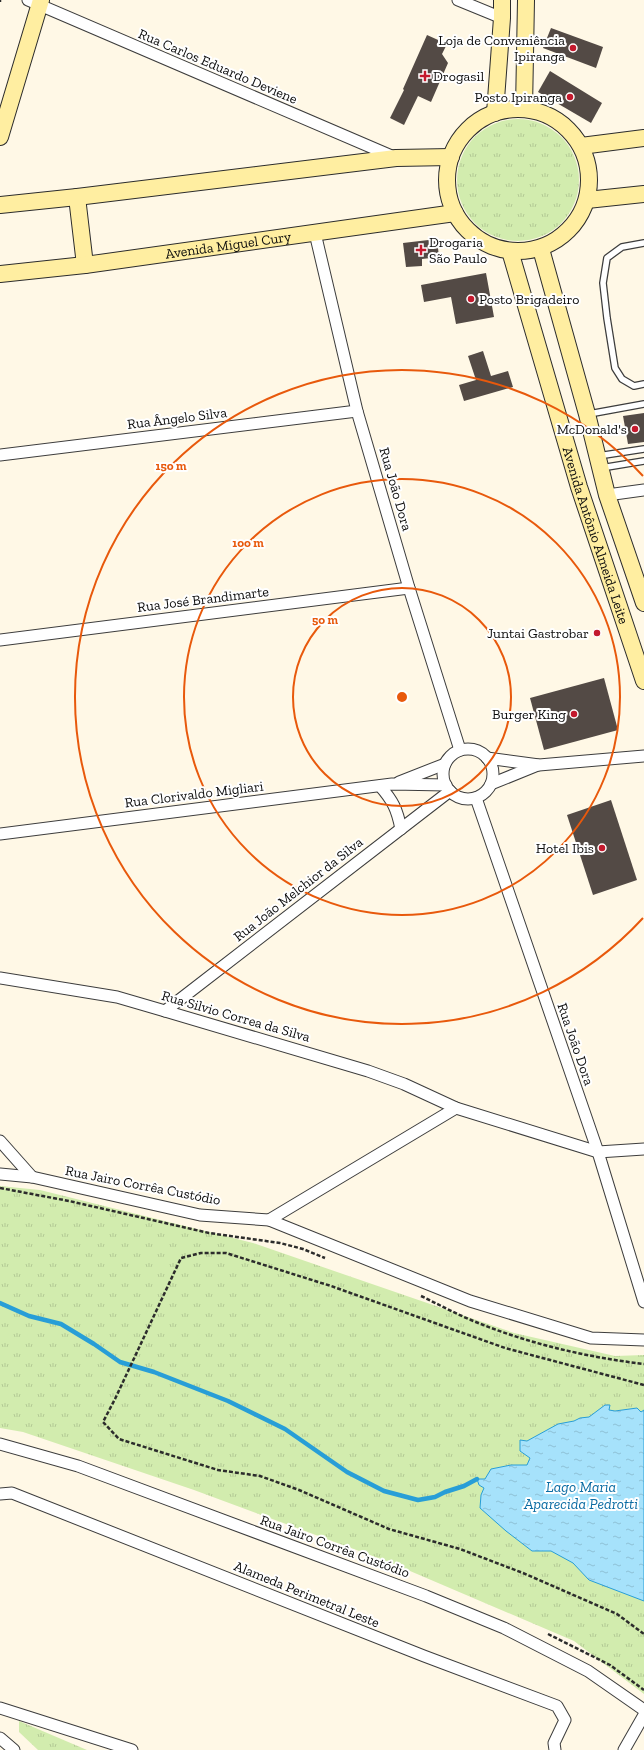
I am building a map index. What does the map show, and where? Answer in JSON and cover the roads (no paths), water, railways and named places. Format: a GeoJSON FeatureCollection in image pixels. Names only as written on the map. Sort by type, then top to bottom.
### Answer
{"type":"FeatureCollection","features":[{"type":"Feature","properties":{"kind":"main road"},"geometry":{"type":"LineString","coordinates":[[495,113],[502,0]]}},
{"type":"Feature","properties":{"kind":"main road"},"geometry":{"type":"LineString","coordinates":[[524,109],[526,0]]}},
{"type":"Feature","properties":{"kind":"main road"},"geometry":{"type":"LineString","coordinates":[[0,137],[36,2]]}},
{"type":"Feature","properties":{"kind":"main road"},"geometry":{"type":"LineString","coordinates":[[524,109],[547,115],[566,128],[581,146],[588,164],[590,182],[587,200],[578,220],[564,236],[541,249],[510,251],[488,245],[469,231],[455,213],[449,195],[448,182],[451,157],[461,138],[476,123],[495,113],[524,109]]}},
{"type":"Feature","properties":{"kind":"main road"},"geometry":{"type":"LineString","coordinates":[[581,146],[644,138]]}},
{"type":"Feature","properties":{"kind":"main road"},"geometry":{"type":"LineString","coordinates":[[0,205],[396,158],[451,157]]}},
{"type":"Feature","properties":{"kind":"main road"},"geometry":{"type":"LineString","coordinates":[[587,200],[644,194]]}},
{"type":"Feature","properties":{"kind":"main road"},"geometry":{"type":"LineString","coordinates":[[77,197],[85,264]]}},
{"type":"Feature","properties":{"kind":"main road","name":"Avenida Miguel Cury"},"geometry":{"type":"LineString","coordinates":[[0,274],[85,264],[455,213]]}},
{"type":"Feature","properties":{"kind":"main road"},"geometry":{"type":"LineString","coordinates":[[541,249],[587,414],[607,495],[644,602]]}},
{"type":"Feature","properties":{"kind":"main road","name":"Avenida Antônio Almeida Leite"},"geometry":{"type":"LineString","coordinates":[[510,251],[579,487],[644,681]]}},
{"type":"Feature","properties":{"kind":"street"},"geometry":{"type":"LineString","coordinates":[[458,0],[502,18]]}},
{"type":"Feature","properties":{"kind":"street","name":"Rua Carlos Eduardo Deviene"},"geometry":{"type":"LineString","coordinates":[[36,2],[396,158]]}},
{"type":"Feature","properties":{"kind":"street","name":"Rua João Dora"},"geometry":{"type":"LineString","coordinates":[[315,233],[357,411],[409,588],[460,750]]}},
{"type":"Feature","properties":{"kind":"street","name":"Rua Ângelo Silva"},"geometry":{"type":"LineString","coordinates":[[0,455],[357,411]]}},
{"type":"Feature","properties":{"kind":"street"},"geometry":{"type":"LineString","coordinates":[[607,495],[644,490]]}},
{"type":"Feature","properties":{"kind":"street","name":"Rua José Brandimarte"},"geometry":{"type":"LineString","coordinates":[[0,640],[409,588]]}},
{"type":"Feature","properties":{"kind":"street"},"geometry":{"type":"LineString","coordinates":[[491,784],[493,770],[486,758],[474,750],[460,750],[454,753],[445,764],[444,771],[448,788],[462,798],[476,798],[482,795],[491,784],[539,765]]}},
{"type":"Feature","properties":{"kind":"street"},"geometry":{"type":"LineString","coordinates":[[486,758],[539,765],[644,756]]}},
{"type":"Feature","properties":{"kind":"street","name":"Rua Clorivaldo Migliari"},"geometry":{"type":"LineString","coordinates":[[0,834],[380,786],[392,784],[445,764]]}},
{"type":"Feature","properties":{"kind":"street","name":"Rua Clorivaldo Migliari"},"geometry":{"type":"LineString","coordinates":[[392,784],[448,788]]}},
{"type":"Feature","properties":{"kind":"street"},"geometry":{"type":"LineString","coordinates":[[380,786],[392,800],[397,810],[401,829]]}},
{"type":"Feature","properties":{"kind":"street","name":"Rua João Melchior da Silva"},"geometry":{"type":"LineString","coordinates":[[165,1011],[401,829],[448,788]]}},
{"type":"Feature","properties":{"kind":"street","name":"Rua João Dora"},"geometry":{"type":"LineString","coordinates":[[476,798],[598,1152],[644,1302]]}},
{"type":"Feature","properties":{"kind":"street","name":"Rua Silvio Correa da Silva"},"geometry":{"type":"LineString","coordinates":[[0,978],[117,998],[165,1011],[368,1071],[404,1084],[456,1108],[598,1152],[644,1149]]}},
{"type":"Feature","properties":{"kind":"street"},"geometry":{"type":"LineString","coordinates":[[269,1220],[456,1108]]}},
{"type":"Feature","properties":{"kind":"street"},"geometry":{"type":"LineString","coordinates":[[0,1141],[32,1177]]}},
{"type":"Feature","properties":{"kind":"street","name":"Rua Jairo Corrêa Custódio"},"geometry":{"type":"LineString","coordinates":[[0,1174],[32,1177],[200,1215],[269,1220],[470,1301],[591,1338],[644,1340]]}},
{"type":"Feature","properties":{"kind":"street","name":"Rua Jairo Corrêa Custódio"},"geometry":{"type":"LineString","coordinates":[[0,1444],[78,1466],[426,1596],[504,1628],[588,1671],[644,1710]]}},
{"type":"Feature","properties":{"kind":"street","name":"Alameda Perimetral Leste"},"geometry":{"type":"LineString","coordinates":[[0,1494],[12,1493],[424,1656],[557,1706],[566,1720],[554,1743],[555,1750]]}},
{"type":"Feature","properties":{"kind":"street"},"geometry":{"type":"LineString","coordinates":[[0,1708],[132,1750]]}},
{"type":"Feature","properties":{"kind":"street"},"geometry":{"type":"LineString","coordinates":[[624,1750],[644,1715]]}},
{"type":"Feature","properties":{"kind":"street"},"geometry":{"type":"LineString","coordinates":[[0,1738],[14,1750]]}},
{"type":"Feature","properties":{"kind":"lane"},"geometry":{"type":"LineString","coordinates":[[644,243],[622,247],[607,258],[603,283],[615,368],[622,379],[634,386],[644,384]]}},
{"type":"Feature","properties":{"kind":"lane"},"geometry":{"type":"LineString","coordinates":[[587,414],[644,404]]}},
{"type":"Feature","properties":{"kind":"lane"},"geometry":{"type":"LineString","coordinates":[[599,462],[644,450]]}},
{"type":"Feature","properties":{"kind":"lane"},"geometry":{"type":"LineString","coordinates":[[599,462],[644,461]]}},
{"type":"Feature","properties":{"kind":"water","name":"Lago Maria Aparecida Pedrotti"},"geometry":{"type":"Polygon","coordinates":[[[605,1405],[610,1405],[609,1410],[615,1411],[637,1408],[641,1412],[644,1410],[644,1601],[589,1580],[573,1563],[551,1551],[532,1551],[480,1508],[481,1495],[484,1488],[479,1485],[477,1479],[485,1479],[491,1469],[511,1465],[527,1465],[530,1458],[520,1451],[520,1440],[527,1441],[558,1424],[589,1417],[605,1405]]]}},
{"type":"Feature","properties":{"kind":"waterway"},"geometry":{"type":"LineString","coordinates":[[0,1303],[29,1316],[61,1324],[120,1362],[154,1372],[228,1401],[285,1429],[347,1472],[384,1491],[418,1500],[435,1497],[464,1486],[477,1479]]}},
{"type":"Feature","properties":{"kind":"place","name":"Loja de Conveniência Ipiranga"},"geometry":{"type":"Point","coordinates":[573,48]}},
{"type":"Feature","properties":{"kind":"place","name":"Drogasil"},"geometry":{"type":"Point","coordinates":[425,76]}},
{"type":"Feature","properties":{"kind":"place","name":"Posto Ipiranga"},"geometry":{"type":"Point","coordinates":[570,97]}},
{"type":"Feature","properties":{"kind":"place","name":"Drogaria São Paulo"},"geometry":{"type":"Point","coordinates":[421,250]}},
{"type":"Feature","properties":{"kind":"place","name":"Posto Brigadeiro"},"geometry":{"type":"Point","coordinates":[471,299]}},
{"type":"Feature","properties":{"kind":"place","name":"McDonald's"},"geometry":{"type":"Point","coordinates":[635,429]}},
{"type":"Feature","properties":{"kind":"place","name":"Juntai Gastrobar"},"geometry":{"type":"Point","coordinates":[597,633]}},
{"type":"Feature","properties":{"kind":"place","name":"Burger King"},"geometry":{"type":"Point","coordinates":[574,714]}},
{"type":"Feature","properties":{"kind":"place","name":"Hotel Ibis"},"geometry":{"type":"Point","coordinates":[602,848]}}]}
